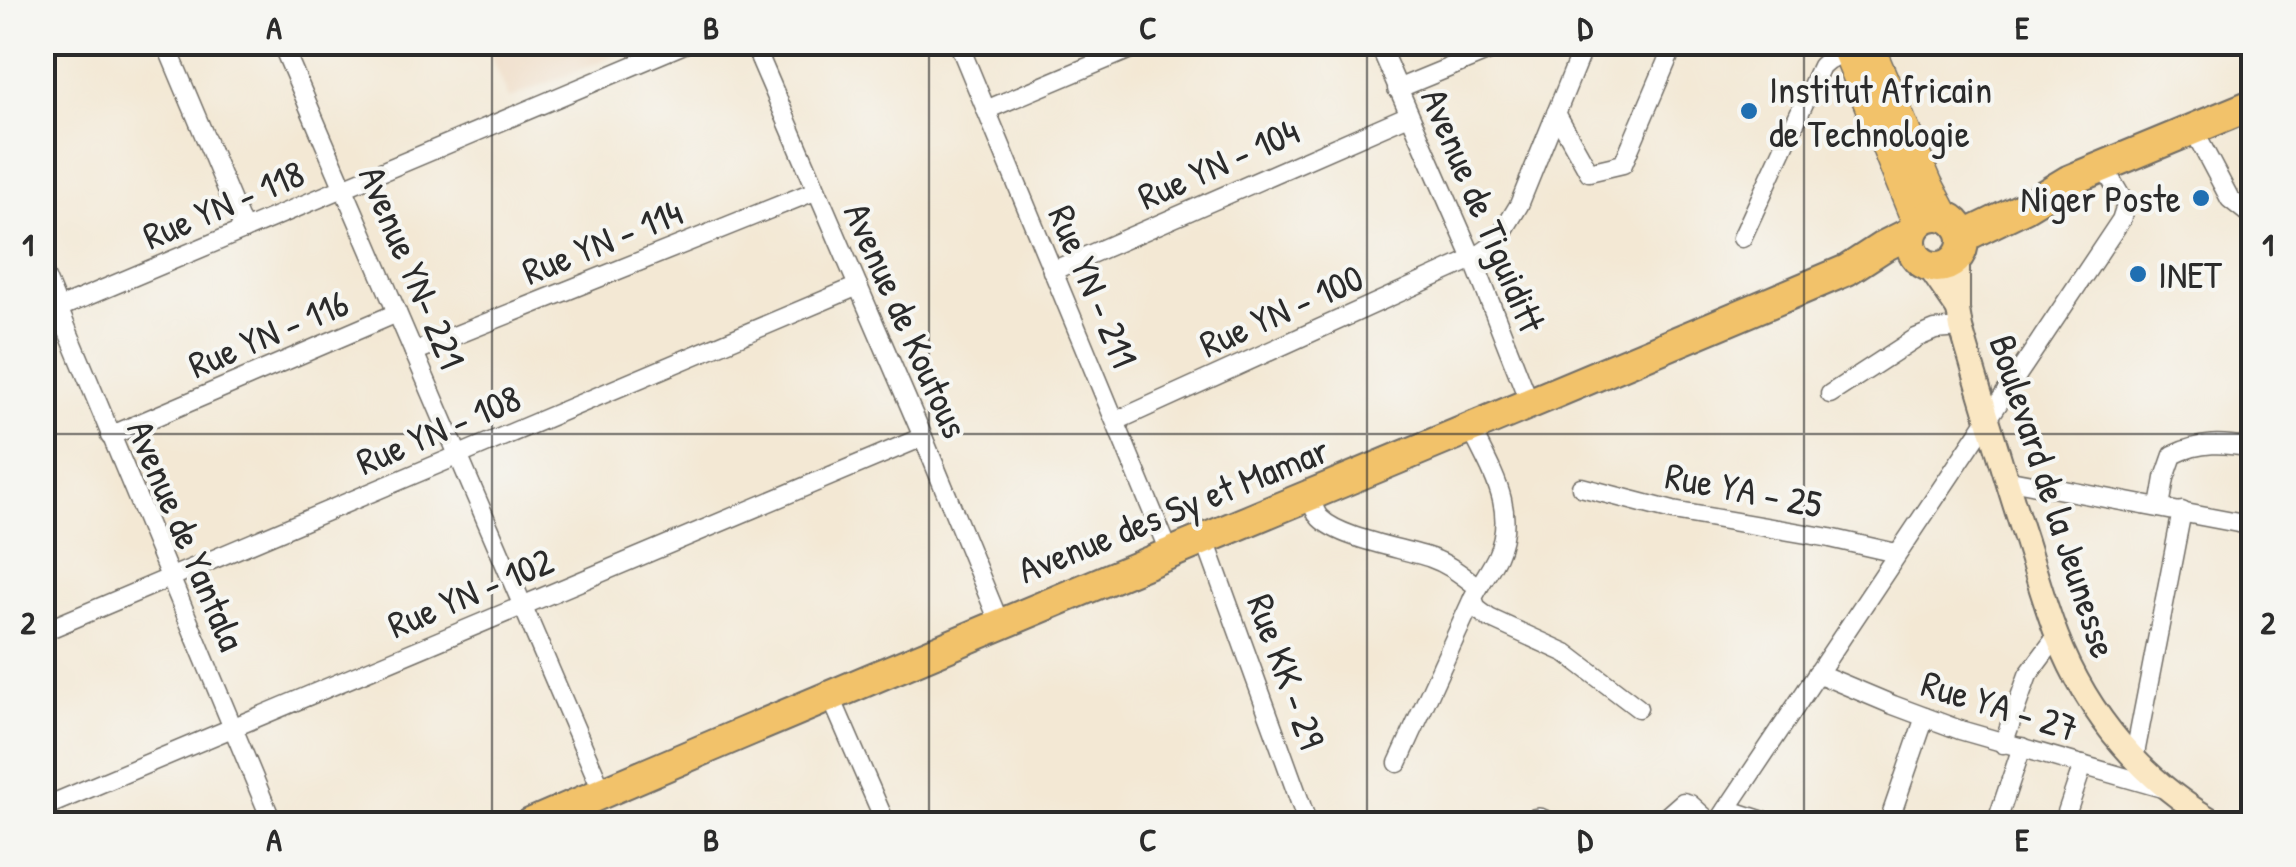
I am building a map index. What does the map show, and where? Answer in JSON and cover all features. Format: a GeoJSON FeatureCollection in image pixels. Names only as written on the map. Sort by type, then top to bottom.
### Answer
{"type":"FeatureCollection","features":[{"type":"Feature","properties":{"kind":"highway","name":"Avenue des Sy et Mamar"},"geometry":{"type":"LineString","coordinates":[[530,824],[1847,270],[1884,246],[1936,239],[2025,206],[2068,181],[2254,104]]}},
{"type":"Feature","properties":{"kind":"main road"},"geometry":{"type":"LineString","coordinates":[[1855,44],[1928,182],[1936,239]]}},
{"type":"Feature","properties":{"kind":"street"},"geometry":{"type":"LineString","coordinates":[[164,42],[244,230]]}},
{"type":"Feature","properties":{"kind":"street","name":"Avenue YN- 221"},"geometry":{"type":"LineString","coordinates":[[281,42],[603,793]]}},
{"type":"Feature","properties":{"kind":"street","name":"Rue YN - 118"},"geometry":{"type":"LineString","coordinates":[[59,308],[688,42]]}},
{"type":"Feature","properties":{"kind":"street","name":"Avenue de Koutous"},"geometry":{"type":"LineString","coordinates":[[753,42],[924,436],[1000,624]]}},
{"type":"Feature","properties":{"kind":"street","name":"Rue YN - 211"},"geometry":{"type":"LineString","coordinates":[[958,42],[1170,554]]}},
{"type":"Feature","properties":{"kind":"street"},"geometry":{"type":"LineString","coordinates":[[986,110],[1147,42]]}},
{"type":"Feature","properties":{"kind":"street","name":"Avenue de Tiguiditt"},"geometry":{"type":"LineString","coordinates":[[1378,42],[1473,260],[1530,404]]}},
{"type":"Feature","properties":{"kind":"street"},"geometry":{"type":"LineString","coordinates":[[1398,89],[1511,42]]}},
{"type":"Feature","properties":{"kind":"street"},"geometry":{"type":"LineString","coordinates":[[1473,260],[1496,242],[1514,216],[1585,42]]}},
{"type":"Feature","properties":{"kind":"street"},"geometry":{"type":"LineString","coordinates":[[1556,113],[1589,172],[1624,162],[1675,42]]}},
{"type":"Feature","properties":{"kind":"street"},"geometry":{"type":"LineString","coordinates":[[1742,238],[1821,66],[1855,44]]}},
{"type":"Feature","properties":{"kind":"street","name":"Rue YN - 104"},"geometry":{"type":"LineString","coordinates":[[1052,271],[1409,115]]}},
{"type":"Feature","properties":{"kind":"street"},"geometry":{"type":"LineString","coordinates":[[2193,129],[2230,199],[2254,218]]}},
{"type":"Feature","properties":{"kind":"street"},"geometry":{"type":"LineString","coordinates":[[1719,820],[2124,213],[2126,205],[2103,166]]}},
{"type":"Feature","properties":{"kind":"street","name":"Rue YN - 114"},"geometry":{"type":"LineString","coordinates":[[414,352],[815,191]]}},
{"type":"Feature","properties":{"kind":"street","name":"Boulevard de la Jeunesse"},"geometry":{"type":"LineString","coordinates":[[1936,239],[1987,418],[2057,636],[2086,696],[2134,759],[2192,817],[2219,824]]}},
{"type":"Feature","properties":{"kind":"street","name":"Rue YN - 100"},"geometry":{"type":"LineString","coordinates":[[1116,420],[1473,260]]}},
{"type":"Feature","properties":{"kind":"street","name":"Avenue de Yantala"},"geometry":{"type":"LineString","coordinates":[[42,269],[273,824]]}},
{"type":"Feature","properties":{"kind":"street","name":"Rue YN - 108"},"geometry":{"type":"LineString","coordinates":[[42,632],[858,286]]}},
{"type":"Feature","properties":{"kind":"street","name":"Rue YN - 116"},"geometry":{"type":"LineString","coordinates":[[110,436],[397,313]]}},
{"type":"Feature","properties":{"kind":"street"},"geometry":{"type":"LineString","coordinates":[[1830,394],[1916,338],[1959,319]]}},
{"type":"Feature","properties":{"kind":"street"},"geometry":{"type":"LineString","coordinates":[[1398,763],[1502,542],[1505,504],[1472,429]]}},
{"type":"Feature","properties":{"kind":"street","name":"Rue YN - 102"},"geometry":{"type":"LineString","coordinates":[[42,808],[924,436]]}},
{"type":"Feature","properties":{"kind":"street"},"geometry":{"type":"LineString","coordinates":[[2160,508],[2173,455],[2193,445],[2254,448]]}},
{"type":"Feature","properties":{"kind":"street"},"geometry":{"type":"LineString","coordinates":[[2006,480],[2254,526]]}},
{"type":"Feature","properties":{"kind":"street","name":"Rue YA - 25"},"geometry":{"type":"LineString","coordinates":[[1581,488],[1673,511],[1896,553]]}},
{"type":"Feature","properties":{"kind":"street"},"geometry":{"type":"LineString","coordinates":[[1311,496],[1318,517],[1329,525],[1447,565],[1476,592],[1477,609],[1489,618],[1566,653],[1638,708]]}},
{"type":"Feature","properties":{"kind":"street"},"geometry":{"type":"LineString","coordinates":[[2134,759],[2182,512]]}},
{"type":"Feature","properties":{"kind":"street","name":"Rue KK - 29"},"geometry":{"type":"LineString","coordinates":[[1205,540],[1308,824]]}},
{"type":"Feature","properties":{"kind":"street"},"geometry":{"type":"LineString","coordinates":[[1996,824],[2028,674],[2057,636]]}},
{"type":"Feature","properties":{"kind":"street","name":"Rue YA - 27"},"geometry":{"type":"LineString","coordinates":[[1818,673],[1926,717],[2167,789]]}},
{"type":"Feature","properties":{"kind":"street"},"geometry":{"type":"LineString","coordinates":[[830,695],[886,824]]}},
{"type":"Feature","properties":{"kind":"street"},"geometry":{"type":"LineString","coordinates":[[1888,824],[1926,717]]}},
{"type":"Feature","properties":{"kind":"street"},"geometry":{"type":"LineString","coordinates":[[2064,824],[2083,765]]}},
{"type":"Feature","properties":{"kind":"street"},"geometry":{"type":"LineString","coordinates":[[1658,824],[1684,802],[1719,820],[1772,824]]}},
{"type":"Feature","properties":{"kind":"street"},"geometry":{"type":"LineString","coordinates":[[1525,824],[1540,817],[1548,824]]}},
{"type":"Feature","properties":{"kind":"shaded area"},"geometry":{"type":"Polygon","coordinates":[[[486,43],[645,43],[509,99],[486,43]]]}},
{"type":"Feature","properties":{"kind":"place","name":"Institut Africain de Technologie"},"geometry":{"type":"Point","coordinates":[1749,111]}},
{"type":"Feature","properties":{"kind":"place","name":"Niger Poste"},"geometry":{"type":"Point","coordinates":[2201,198]}},
{"type":"Feature","properties":{"kind":"place","name":"INET"},"geometry":{"type":"Point","coordinates":[2138,274]}}]}
